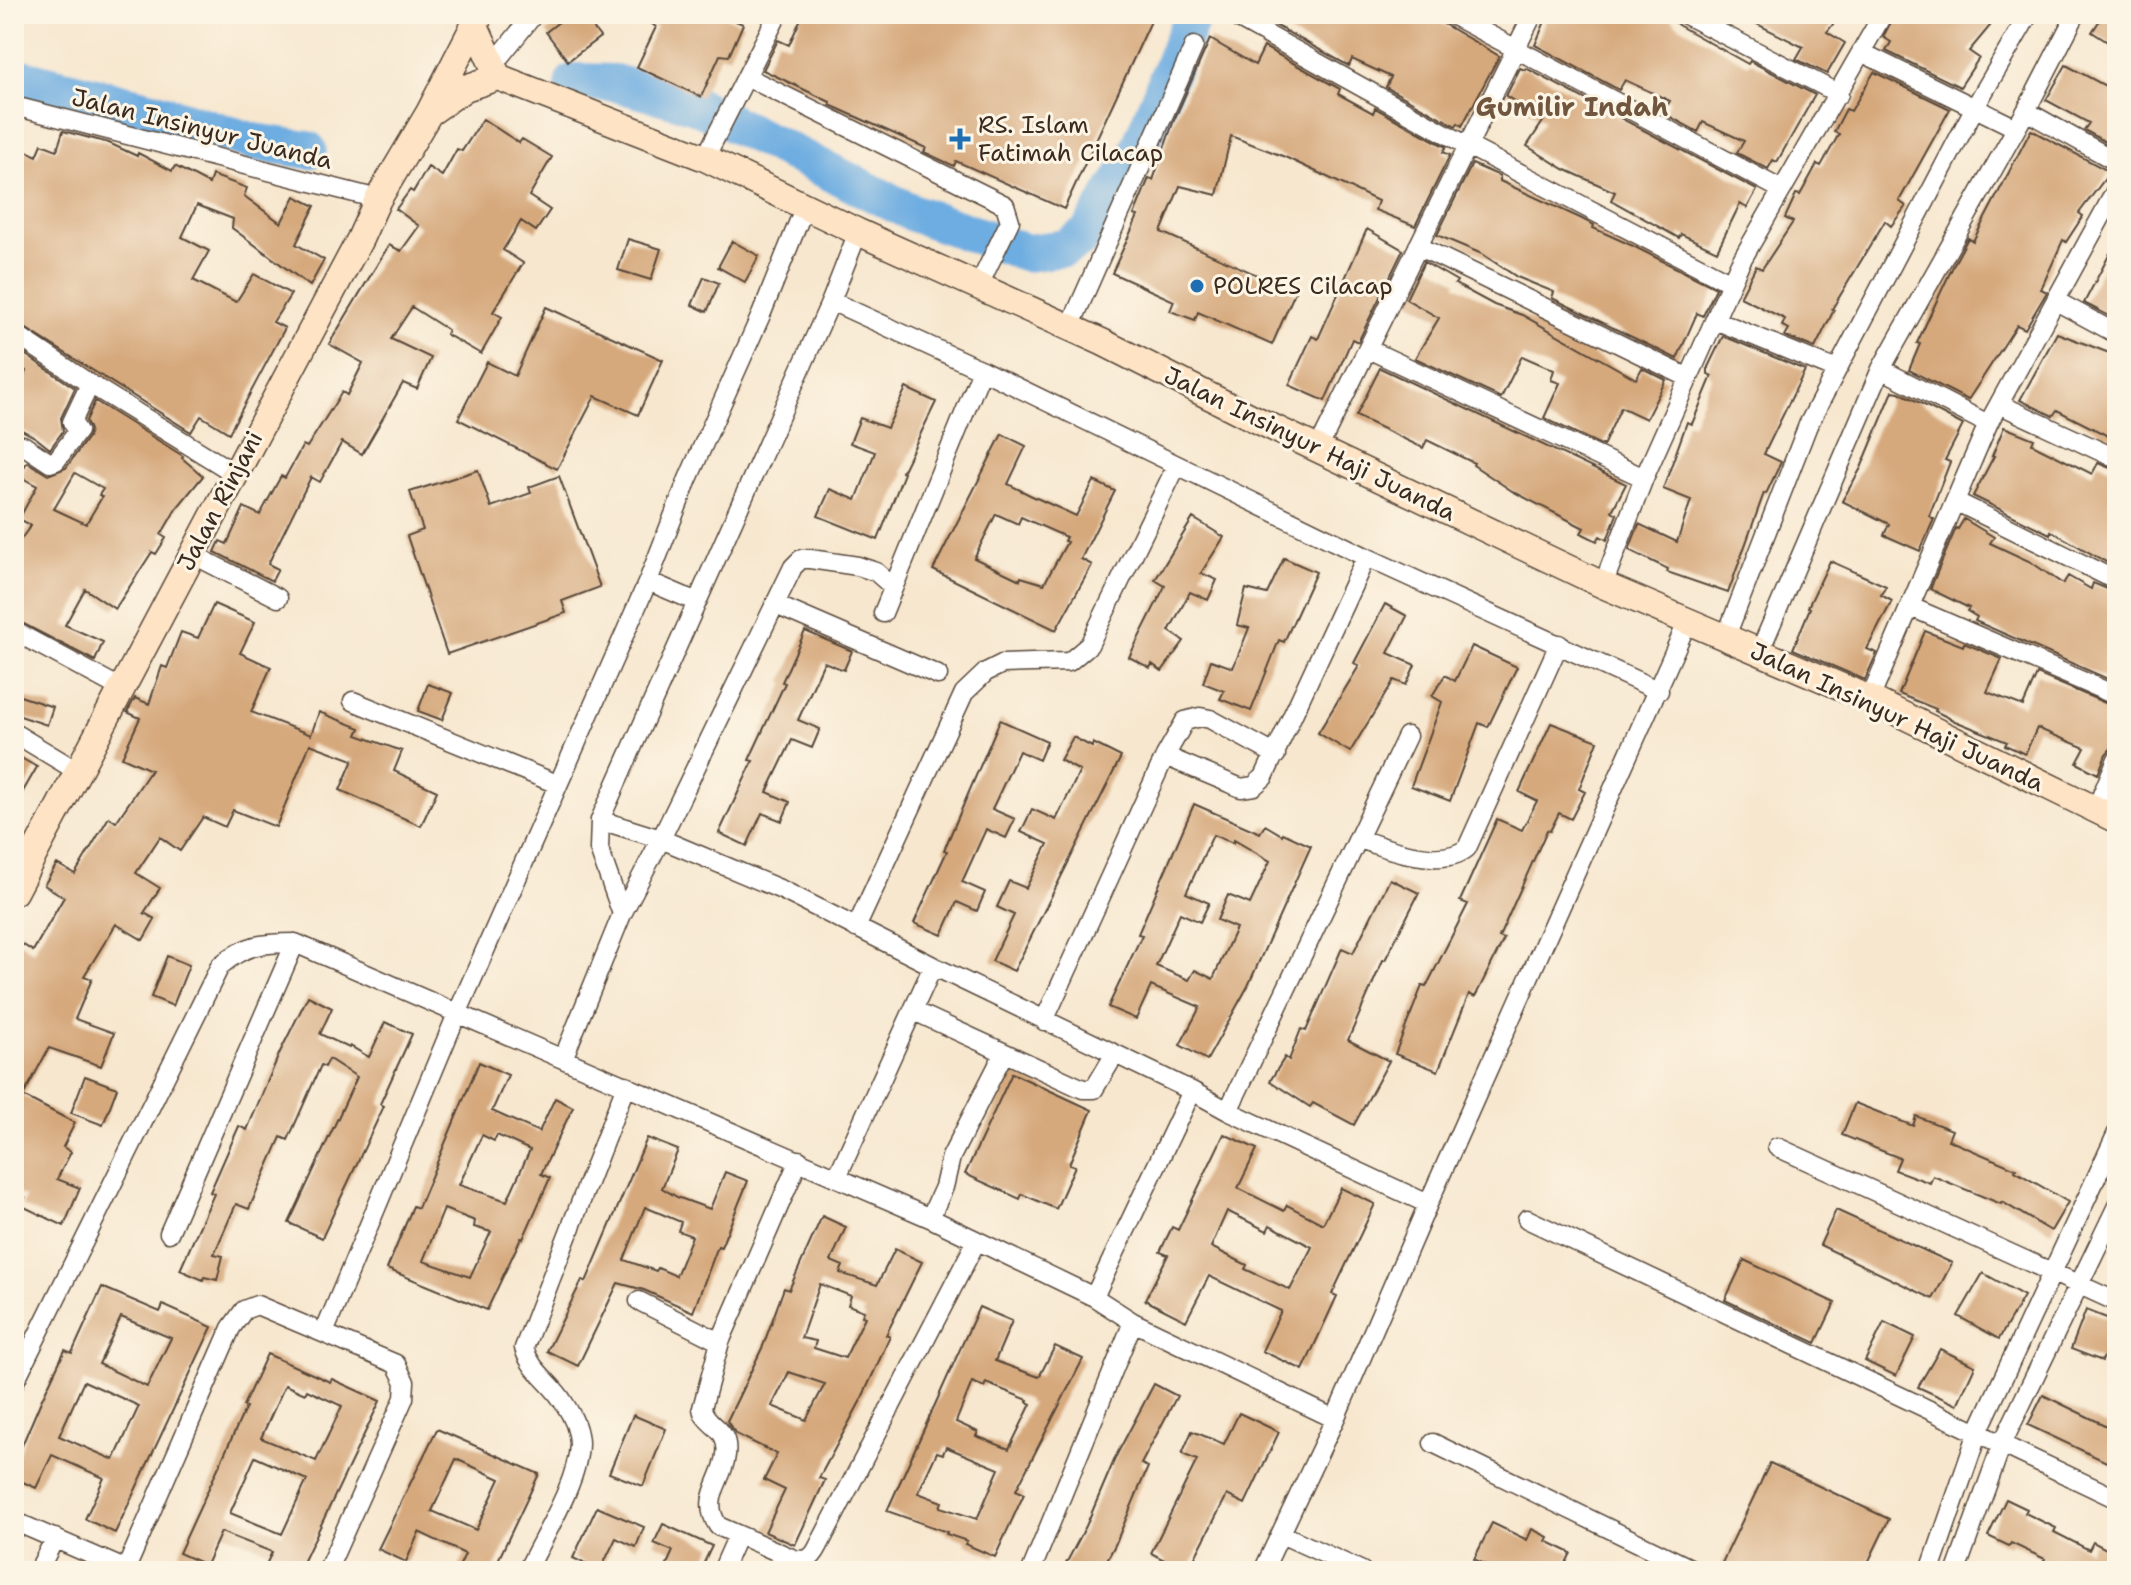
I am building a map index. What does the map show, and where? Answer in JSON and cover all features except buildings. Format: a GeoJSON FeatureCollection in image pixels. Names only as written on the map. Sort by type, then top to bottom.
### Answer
{"type":"FeatureCollection","features":[{"type":"Feature","properties":{"kind":"street"},"geometry":{"type":"LineString","coordinates":[[429,113],[496,71],[534,14]]}},
{"type":"Feature","properties":{"kind":"street"},"geometry":{"type":"LineString","coordinates":[[705,158],[778,14]]}},
{"type":"Feature","properties":{"kind":"street"},"geometry":{"type":"LineString","coordinates":[[1230,14],[1468,146],[1731,283]]}},
{"type":"Feature","properties":{"kind":"street"},"geometry":{"type":"LineString","coordinates":[[1450,14],[1782,190]]}},
{"type":"Feature","properties":{"kind":"street"},"geometry":{"type":"LineString","coordinates":[[1318,449],[1533,14]]}},
{"type":"Feature","properties":{"kind":"street"},"geometry":{"type":"LineString","coordinates":[[1684,14],[1839,94]]}},
{"type":"Feature","properties":{"kind":"street"},"geometry":{"type":"LineString","coordinates":[[1603,585],[1644,478],[1731,283],[1883,14]]}},
{"type":"Feature","properties":{"kind":"street"},"geometry":{"type":"LineString","coordinates":[[1725,639],[1808,425],[1975,107],[2029,14]]}},
{"type":"Feature","properties":{"kind":"street"},"geometry":{"type":"LineString","coordinates":[[1759,653],[1881,369],[2021,120],[2076,14]]}},
{"type":"Feature","properties":{"kind":"street"},"geometry":{"type":"LineString","coordinates":[[477,19],[496,71]]}},
{"type":"Feature","properties":{"kind":"street","name":"Jalan Rinjani"},"geometry":{"type":"LineString","coordinates":[[14,892],[360,239],[378,199],[429,113],[477,19]]}},
{"type":"Feature","properties":{"kind":"street"},"geometry":{"type":"LineString","coordinates":[[1070,327],[1194,46]]}},
{"type":"Feature","properties":{"kind":"street"},"geometry":{"type":"LineString","coordinates":[[1861,52],[1975,107],[2021,120],[2117,162]]}},
{"type":"Feature","properties":{"kind":"street","name":"Jalan Insinyur Haji Juanda"},"geometry":{"type":"LineString","coordinates":[[496,71],[705,158],[858,232],[1070,327],[1603,585],[1870,699],[2106,815]]}},
{"type":"Feature","properties":{"kind":"street"},"geometry":{"type":"LineString","coordinates":[[747,77],[1005,205],[1010,221],[979,285]]}},
{"type":"Feature","properties":{"kind":"street","name":"Jalan Insinyur Juanda"},"geometry":{"type":"LineString","coordinates":[[14,106],[378,199]]}},
{"type":"Feature","properties":{"kind":"street"},"geometry":{"type":"LineString","coordinates":[[1870,699],[1988,424],[2056,301],[2110,218],[2117,188]]}},
{"type":"Feature","properties":{"kind":"street"},"geometry":{"type":"LineString","coordinates":[[324,1333],[457,1014],[648,581],[688,479],[761,315],[805,206]]}},
{"type":"Feature","properties":{"kind":"street"},"geometry":{"type":"LineString","coordinates":[[622,914],[599,849],[600,820],[831,301],[858,232]]}},
{"type":"Feature","properties":{"kind":"street"},"geometry":{"type":"LineString","coordinates":[[1418,246],[1689,378]]}},
{"type":"Feature","properties":{"kind":"street"},"geometry":{"type":"LineString","coordinates":[[831,301],[982,370],[1366,557],[1659,691]]}},
{"type":"Feature","properties":{"kind":"street"},"geometry":{"type":"LineString","coordinates":[[2056,301],[2117,334]]}},
{"type":"Feature","properties":{"kind":"street"},"geometry":{"type":"LineString","coordinates":[[1715,320],[1837,370]]}},
{"type":"Feature","properties":{"kind":"street"},"geometry":{"type":"LineString","coordinates":[[14,333],[234,473]]}},
{"type":"Feature","properties":{"kind":"street"},"geometry":{"type":"LineString","coordinates":[[1368,349],[1644,478]]}},
{"type":"Feature","properties":{"kind":"street"},"geometry":{"type":"LineString","coordinates":[[1881,369],[1988,424]]}},
{"type":"Feature","properties":{"kind":"street"},"geometry":{"type":"LineString","coordinates":[[883,613],[982,370]]}},
{"type":"Feature","properties":{"kind":"street"},"geometry":{"type":"LineString","coordinates":[[17,449],[50,463],[56,461],[78,431],[72,422],[90,384]]}},
{"type":"Feature","properties":{"kind":"street"},"geometry":{"type":"LineString","coordinates":[[2001,405],[2117,459]]}},
{"type":"Feature","properties":{"kind":"street"},"geometry":{"type":"LineString","coordinates":[[856,928],[964,693],[986,672],[1002,664],[1069,662],[1089,645],[1176,467]]}},
{"type":"Feature","properties":{"kind":"street"},"geometry":{"type":"LineString","coordinates":[[1957,502],[2117,581]]}},
{"type":"Feature","properties":{"kind":"street"},"geometry":{"type":"LineString","coordinates":[[192,554],[278,598]]}},
{"type":"Feature","properties":{"kind":"street"},"geometry":{"type":"LineString","coordinates":[[1165,756],[1241,788],[1254,786],[1264,777],[1366,557]]}},
{"type":"Feature","properties":{"kind":"street"},"geometry":{"type":"LineString","coordinates":[[563,1059],[622,914],[793,567],[801,559],[858,566],[876,572],[893,587]]}},
{"type":"Feature","properties":{"kind":"street"},"geometry":{"type":"LineString","coordinates":[[648,581],[697,602]]}},
{"type":"Feature","properties":{"kind":"street"},"geometry":{"type":"LineString","coordinates":[[776,605],[938,675]]}},
{"type":"Feature","properties":{"kind":"street"},"geometry":{"type":"LineString","coordinates":[[1911,607],[2117,696]]}},
{"type":"Feature","properties":{"kind":"street"},"geometry":{"type":"LineString","coordinates":[[1263,1571],[1335,1419],[1687,623]]}},
{"type":"Feature","properties":{"kind":"street"},"geometry":{"type":"LineString","coordinates":[[14,631],[120,688]]}},
{"type":"Feature","properties":{"kind":"street"},"geometry":{"type":"LineString","coordinates":[[1358,838],[1392,850],[1432,857],[1455,856],[1467,848],[1559,644]]}},
{"type":"Feature","properties":{"kind":"street"},"geometry":{"type":"LineString","coordinates":[[353,701],[557,784]]}},
{"type":"Feature","properties":{"kind":"street"},"geometry":{"type":"LineString","coordinates":[[1044,1021],[1165,756],[1185,721],[1200,717],[1210,719],[1276,755]]}},
{"type":"Feature","properties":{"kind":"street"},"geometry":{"type":"LineString","coordinates":[[14,733],[77,771]]}},
{"type":"Feature","properties":{"kind":"street"},"geometry":{"type":"LineString","coordinates":[[1228,1111],[1407,736]]}},
{"type":"Feature","properties":{"kind":"street"},"geometry":{"type":"LineString","coordinates":[[2106,815],[2117,759]]}},
{"type":"Feature","properties":{"kind":"street"},"geometry":{"type":"LineString","coordinates":[[600,820],[661,839],[782,890],[1228,1111],[1428,1204]]}},
{"type":"Feature","properties":{"kind":"street"},"geometry":{"type":"LineString","coordinates":[[14,1383],[220,966],[236,952],[254,945],[295,943],[930,1218],[1094,1297],[1133,1322],[1335,1419]]}},
{"type":"Feature","properties":{"kind":"street"},"geometry":{"type":"LineString","coordinates":[[169,1233],[295,943]]}},
{"type":"Feature","properties":{"kind":"street"},"geometry":{"type":"LineString","coordinates":[[837,1177],[933,966]]}},
{"type":"Feature","properties":{"kind":"street"},"geometry":{"type":"LineString","coordinates":[[914,1011],[1003,1055],[1089,1090],[1099,1083],[1115,1054]]}},
{"type":"Feature","properties":{"kind":"street"},"geometry":{"type":"LineString","coordinates":[[930,1218],[944,1187],[951,1157],[1003,1055]]}},
{"type":"Feature","properties":{"kind":"street"},"geometry":{"type":"LineString","coordinates":[[527,1571],[570,1482],[579,1444],[575,1422],[562,1398],[534,1370],[524,1348],[626,1085]]}},
{"type":"Feature","properties":{"kind":"street"},"geometry":{"type":"LineString","coordinates":[[1094,1297],[1192,1091]]}},
{"type":"Feature","properties":{"kind":"street"},"geometry":{"type":"LineString","coordinates":[[1930,1571],[1978,1432],[2117,1133]]}},
{"type":"Feature","properties":{"kind":"street"},"geometry":{"type":"LineString","coordinates":[[1777,1147],[2117,1302]]}},
{"type":"Feature","properties":{"kind":"street"},"geometry":{"type":"LineString","coordinates":[[799,1160],[720,1342],[702,1408],[704,1416],[721,1430],[727,1454],[710,1504],[711,1514],[718,1526],[794,1559],[806,1561],[814,1556],[976,1242]]}},
{"type":"Feature","properties":{"kind":"street"},"geometry":{"type":"LineString","coordinates":[[1956,1571],[2002,1444],[2117,1206]]}},
{"type":"Feature","properties":{"kind":"street"},"geometry":{"type":"LineString","coordinates":[[1527,1219],[2117,1499]]}},
{"type":"Feature","properties":{"kind":"street"},"geometry":{"type":"LineString","coordinates":[[639,1301],[720,1342]]}},
{"type":"Feature","properties":{"kind":"street"},"geometry":{"type":"LineString","coordinates":[[14,1521],[127,1570],[231,1328],[244,1310],[257,1305],[396,1364],[405,1382],[404,1398],[327,1571]]}},
{"type":"Feature","properties":{"kind":"street"},"geometry":{"type":"LineString","coordinates":[[1031,1571],[1133,1322]]}},
{"type":"Feature","properties":{"kind":"street"},"geometry":{"type":"LineString","coordinates":[[1433,1443],[1696,1571]]}},
{"type":"Feature","properties":{"kind":"street"},"geometry":{"type":"LineString","coordinates":[[1281,1534],[1362,1571]]}},
{"type":"Feature","properties":{"kind":"street"},"geometry":{"type":"LineString","coordinates":[[722,1571],[738,1535]]}},
{"type":"Feature","properties":{"kind":"street"},"geometry":{"type":"LineString","coordinates":[[38,1571],[55,1538]]}},
{"type":"Feature","properties":{"kind":"waterway"},"geometry":{"type":"LineString","coordinates":[[574,82],[615,83],[695,105],[913,213],[1027,253],[1065,248],[1088,234],[1136,156],[1193,14]]}},
{"type":"Feature","properties":{"kind":"waterway"},"geometry":{"type":"LineString","coordinates":[[14,76],[156,111],[254,142],[308,150]]}},
{"type":"Feature","properties":{"kind":"place","name":"RS. Islam Fatimah Cilacap"},"geometry":{"type":"Point","coordinates":[960,139]}},
{"type":"Feature","properties":{"kind":"place","name":"POLRES Cilacap"},"geometry":{"type":"Point","coordinates":[1197,286]}},
{"type":"Feature","properties":{"kind":"district","name":"Gumilir Indah"},"geometry":{"type":"Point","coordinates":[1572,106]}}]}
